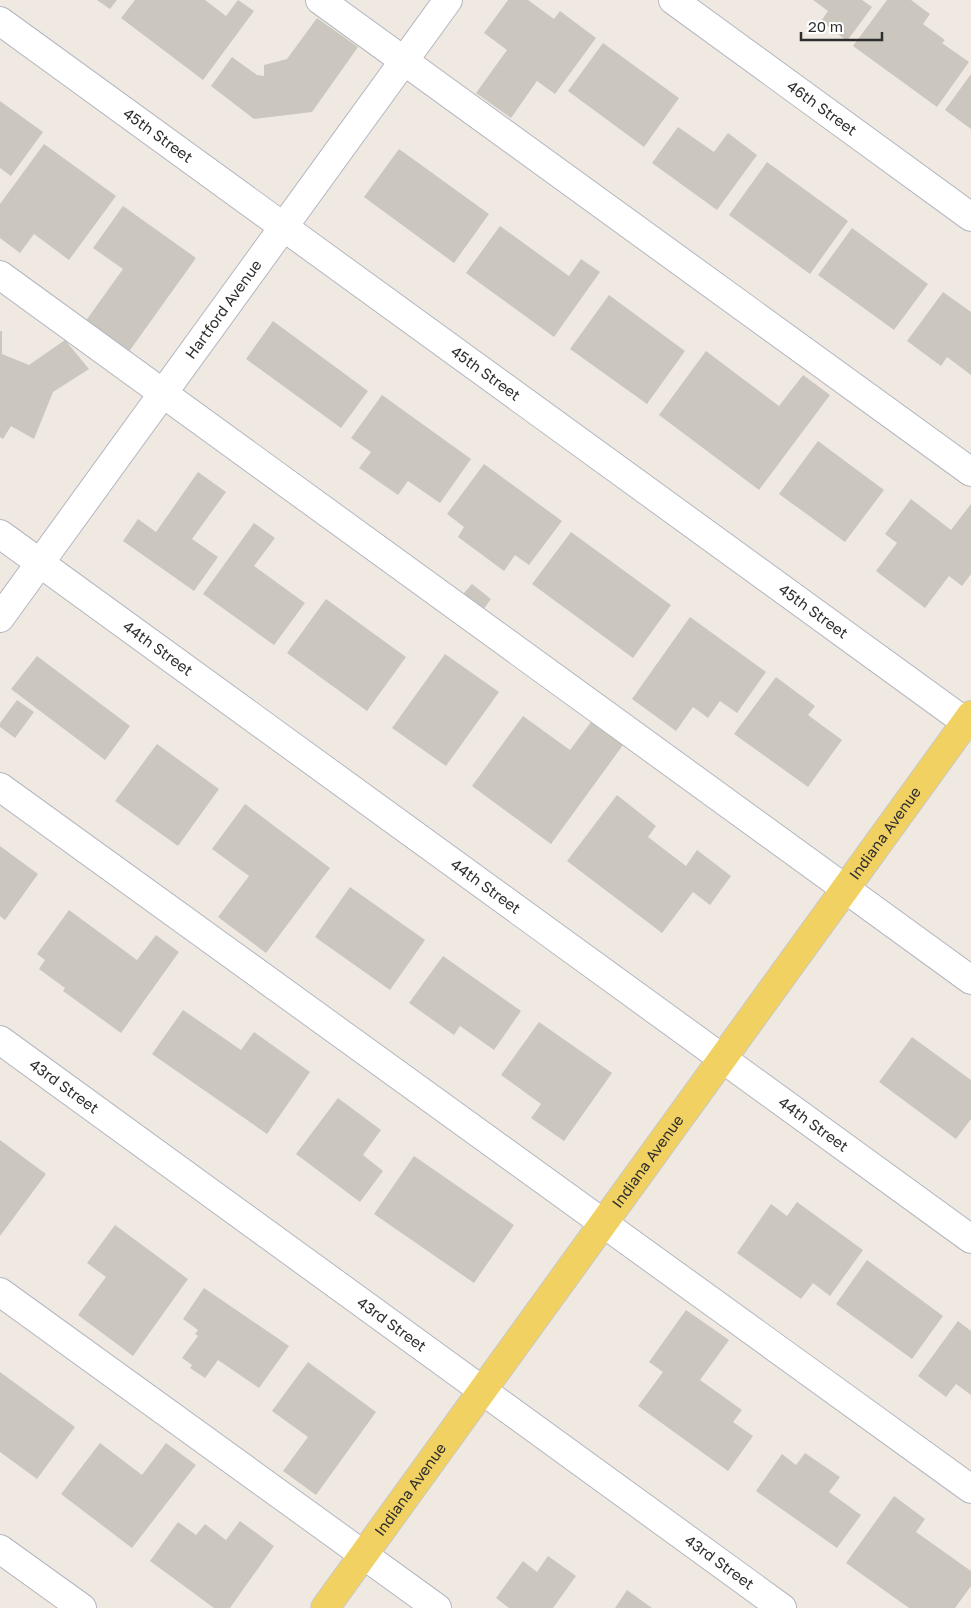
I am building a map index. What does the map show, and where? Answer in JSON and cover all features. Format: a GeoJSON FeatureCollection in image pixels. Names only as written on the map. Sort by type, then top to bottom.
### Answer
{"type":"FeatureCollection","features":[{"type":"Feature","properties":{"kind":"main road","name":"Indiana Avenue"},"geometry":{"type":"LineString","coordinates":[[326,1608],[722,1059],[969,721]]}},
{"type":"Feature","properties":{"kind":"street"},"geometry":{"type":"LineString","coordinates":[[320,0],[971,472]]}},
{"type":"Feature","properties":{"kind":"street","name":"Hartford Avenue"},"geometry":{"type":"LineString","coordinates":[[0,618],[448,0]]}},
{"type":"Feature","properties":{"kind":"street","name":"46th Street"},"geometry":{"type":"LineString","coordinates":[[673,0],[971,216]]}},
{"type":"Feature","properties":{"kind":"street","name":"45th Street"},"geometry":{"type":"LineString","coordinates":[[0,21],[969,721]]}},
{"type":"Feature","properties":{"kind":"street"},"geometry":{"type":"LineString","coordinates":[[0,275],[971,980]]}},
{"type":"Feature","properties":{"kind":"street","name":"44th Street"},"geometry":{"type":"LineString","coordinates":[[0,534],[971,1239]]}},
{"type":"Feature","properties":{"kind":"street"},"geometry":{"type":"LineString","coordinates":[[0,787],[971,1489]]}},
{"type":"Feature","properties":{"kind":"street","name":"43rd Street"},"geometry":{"type":"LineString","coordinates":[[0,1040],[782,1608]]}},
{"type":"Feature","properties":{"kind":"street"},"geometry":{"type":"LineString","coordinates":[[0,1292],[437,1608]]}},
{"type":"Feature","properties":{"kind":"street"},"geometry":{"type":"LineString","coordinates":[[0,1548],[82,1608]]}},
{"type":"Feature","properties":{"kind":"building"},"geometry":{"type":"Polygon","coordinates":[[[97,0],[117,0],[110,9],[97,0]]]}},
{"type":"Feature","properties":{"kind":"building"},"geometry":{"type":"Polygon","coordinates":[[[135,0],[205,0],[226,16],[238,0],[254,11],[203,80],[121,18],[135,0]]]}},
{"type":"Feature","properties":{"kind":"building"},"geometry":{"type":"Polygon","coordinates":[[[508,0],[528,0],[554,19],[560,11],[596,38],[555,94],[537,81],[511,118],[476,93],[507,50],[484,33],[508,0]]]}},
{"type":"Feature","properties":{"kind":"building"},"geometry":{"type":"Polygon","coordinates":[[[813,0],[862,0],[872,7],[847,41],[821,21],[828,11],[813,0]]]}},
{"type":"Feature","properties":{"kind":"building"},"geometry":{"type":"Polygon","coordinates":[[[887,0],[911,0],[930,14],[923,24],[945,40],[942,43],[969,62],[937,107],[853,46],[887,0]]]}},
{"type":"Feature","properties":{"kind":"building"},"geometry":{"type":"Polygon","coordinates":[[[317,18],[358,47],[312,112],[254,119],[211,86],[232,57],[257,75],[264,76],[264,65],[287,59],[317,18]]]}},
{"type":"Feature","properties":{"kind":"building"},"geometry":{"type":"Polygon","coordinates":[[[603,43],[679,98],[644,147],[568,91],[603,43]]]}},
{"type":"Feature","properties":{"kind":"building"},"geometry":{"type":"Polygon","coordinates":[[[971,74],[971,129],[945,110],[971,74]]]}},
{"type":"Feature","properties":{"kind":"building"},"geometry":{"type":"Polygon","coordinates":[[[0,101],[43,132],[11,176],[0,168],[0,101]]]}},
{"type":"Feature","properties":{"kind":"building"},"geometry":{"type":"Polygon","coordinates":[[[678,127],[714,152],[728,133],[757,155],[717,210],[652,163],[678,127]]]}},
{"type":"Feature","properties":{"kind":"building"},"geometry":{"type":"Polygon","coordinates":[[[44,144],[116,196],[69,260],[34,234],[20,253],[0,238],[0,204],[44,144]]]}},
{"type":"Feature","properties":{"kind":"building"},"geometry":{"type":"Polygon","coordinates":[[[399,149],[489,214],[454,263],[364,197],[399,149]]]}},
{"type":"Feature","properties":{"kind":"building"},"geometry":{"type":"Polygon","coordinates":[[[767,162],[848,221],[810,274],[729,215],[767,162]]]}},
{"type":"Feature","properties":{"kind":"building"},"geometry":{"type":"Polygon","coordinates":[[[123,206],[196,258],[128,353],[85,322],[123,269],[93,248],[123,206]]]}},
{"type":"Feature","properties":{"kind":"building"},"geometry":{"type":"Polygon","coordinates":[[[500,226],[569,276],[581,259],[600,272],[554,337],[466,273],[500,226]]]}},
{"type":"Feature","properties":{"kind":"building"},"geometry":{"type":"Polygon","coordinates":[[[852,228],[928,284],[894,330],[818,275],[852,228]]]}},
{"type":"Feature","properties":{"kind":"building"},"geometry":{"type":"Polygon","coordinates":[[[943,292],[971,312],[971,375],[947,357],[941,366],[907,341],[943,292]]]}},
{"type":"Feature","properties":{"kind":"building"},"geometry":{"type":"Polygon","coordinates":[[[609,295],[685,351],[647,404],[570,349],[609,295]]]}},
{"type":"Feature","properties":{"kind":"building"},"geometry":{"type":"Polygon","coordinates":[[[273,321],[368,391],[341,428],[246,359],[273,321]]]}},
{"type":"Feature","properties":{"kind":"building"},"geometry":{"type":"Polygon","coordinates":[[[0,331],[2,331],[2,354],[29,365],[65,340],[89,369],[53,392],[34,439],[11,426],[3,439],[0,437],[0,331]]]}},
{"type":"Feature","properties":{"kind":"building"},"geometry":{"type":"Polygon","coordinates":[[[706,351],[779,406],[803,375],[830,395],[759,490],[659,415],[706,351]]]}},
{"type":"Feature","properties":{"kind":"building"},"geometry":{"type":"Polygon","coordinates":[[[382,395],[471,459],[440,503],[408,481],[398,495],[359,468],[371,452],[351,438],[382,395]]]}},
{"type":"Feature","properties":{"kind":"building"},"geometry":{"type":"Polygon","coordinates":[[[818,441],[884,490],[845,542],[779,494],[818,441]]]}},
{"type":"Feature","properties":{"kind":"building"},"geometry":{"type":"Polygon","coordinates":[[[484,464],[562,521],[529,565],[515,555],[504,571],[458,537],[464,527],[447,514],[484,464]]]}},
{"type":"Feature","properties":{"kind":"building"},"geometry":{"type":"Polygon","coordinates":[[[198,472],[226,492],[192,539],[218,557],[194,591],[123,541],[138,519],[156,532],[198,472]]]}},
{"type":"Feature","properties":{"kind":"building"},"geometry":{"type":"Polygon","coordinates":[[[911,499],[951,530],[971,504],[971,574],[962,586],[949,576],[925,608],[876,571],[897,543],[885,534],[911,499]]]}},
{"type":"Feature","properties":{"kind":"building"},"geometry":{"type":"Polygon","coordinates":[[[254,523],[275,538],[254,566],[305,603],[274,645],[203,594],[254,523]]]}},
{"type":"Feature","properties":{"kind":"building"},"geometry":{"type":"Polygon","coordinates":[[[571,532],[671,605],[633,658],[532,584],[571,532]]]}},
{"type":"Feature","properties":{"kind":"building"},"geometry":{"type":"Polygon","coordinates":[[[472,584],[491,599],[483,610],[463,594],[472,584]]]}},
{"type":"Feature","properties":{"kind":"building"},"geometry":{"type":"Polygon","coordinates":[[[326,599],[406,657],[367,711],[287,653],[326,599]]]}},
{"type":"Feature","properties":{"kind":"building"},"geometry":{"type":"Polygon","coordinates":[[[690,617],[766,672],[737,713],[720,701],[708,718],[693,707],[676,731],[632,699],[690,617]]]}},
{"type":"Feature","properties":{"kind":"building"},"geometry":{"type":"Polygon","coordinates":[[[445,654],[499,692],[446,766],[392,728],[445,654]]]}},
{"type":"Feature","properties":{"kind":"building"},"geometry":{"type":"Polygon","coordinates":[[[37,656],[130,726],[105,760],[11,689],[37,656]]]}},
{"type":"Feature","properties":{"kind":"building"},"geometry":{"type":"Polygon","coordinates":[[[776,677],[815,706],[808,715],[842,740],[808,787],[734,734],[776,677]]]}},
{"type":"Feature","properties":{"kind":"building"},"geometry":{"type":"Polygon","coordinates":[[[17,700],[34,712],[15,738],[0,727],[0,723],[17,700]]]}},
{"type":"Feature","properties":{"kind":"building"},"geometry":{"type":"Polygon","coordinates":[[[523,716],[570,750],[591,722],[623,745],[551,844],[472,786],[523,716]]]}},
{"type":"Feature","properties":{"kind":"building"},"geometry":{"type":"Polygon","coordinates":[[[157,744],[219,789],[178,846],[115,801],[157,744]]]}},
{"type":"Feature","properties":{"kind":"building"},"geometry":{"type":"Polygon","coordinates":[[[617,795],[656,826],[648,837],[686,866],[697,850],[731,876],[710,905],[693,892],[662,933],[567,861],[617,795]]]}},
{"type":"Feature","properties":{"kind":"building"},"geometry":{"type":"Polygon","coordinates":[[[245,804],[330,868],[266,953],[218,917],[249,876],[212,849],[245,804]]]}},
{"type":"Feature","properties":{"kind":"building"},"geometry":{"type":"Polygon","coordinates":[[[0,846],[38,874],[5,920],[0,916],[0,846]]]}},
{"type":"Feature","properties":{"kind":"building"},"geometry":{"type":"Polygon","coordinates":[[[350,887],[425,940],[390,990],[315,937],[350,887]]]}},
{"type":"Feature","properties":{"kind":"building"},"geometry":{"type":"Polygon","coordinates":[[[69,910],[137,960],[156,935],[179,952],[121,1033],[63,991],[65,988],[39,969],[45,960],[37,954],[69,910]]]}},
{"type":"Feature","properties":{"kind":"building"},"geometry":{"type":"Polygon","coordinates":[[[443,956],[521,1011],[494,1050],[460,1026],[454,1035],[409,1003],[443,956]]]}},
{"type":"Feature","properties":{"kind":"building"},"geometry":{"type":"Polygon","coordinates":[[[183,1010],[241,1050],[254,1032],[310,1072],[267,1134],[152,1054],[183,1010]]]}},
{"type":"Feature","properties":{"kind":"building"},"geometry":{"type":"Polygon","coordinates":[[[539,1022],[612,1073],[564,1141],[531,1118],[541,1104],[501,1075],[539,1022]]]}},
{"type":"Feature","properties":{"kind":"building"},"geometry":{"type":"Polygon","coordinates":[[[912,1037],[971,1080],[971,1119],[956,1139],[879,1082],[912,1037]]]}},
{"type":"Feature","properties":{"kind":"building"},"geometry":{"type":"Polygon","coordinates":[[[338,1098],[381,1130],[363,1155],[383,1171],[360,1202],[296,1154],[338,1098]]]}},
{"type":"Feature","properties":{"kind":"building"},"geometry":{"type":"Polygon","coordinates":[[[0,1140],[46,1174],[0,1236],[0,1140]]]}},
{"type":"Feature","properties":{"kind":"building"},"geometry":{"type":"Polygon","coordinates":[[[414,1156],[514,1225],[474,1283],[374,1214],[414,1156]]]}},
{"type":"Feature","properties":{"kind":"building"},"geometry":{"type":"Polygon","coordinates":[[[797,1202],[863,1250],[830,1296],[813,1283],[801,1299],[737,1253],[771,1204],[787,1216],[797,1202]]]}},
{"type":"Feature","properties":{"kind":"building"},"geometry":{"type":"Polygon","coordinates":[[[115,1225],[188,1279],[133,1356],[78,1315],[106,1277],[87,1263],[115,1225]]]}},
{"type":"Feature","properties":{"kind":"building"},"geometry":{"type":"Polygon","coordinates":[[[867,1260],[943,1316],[912,1359],[836,1304],[867,1260]]]}},
{"type":"Feature","properties":{"kind":"building"},"geometry":{"type":"Polygon","coordinates":[[[204,1288],[289,1346],[259,1388],[218,1360],[205,1378],[190,1368],[192,1365],[182,1358],[198,1336],[195,1334],[198,1330],[183,1319],[204,1288]]]}},
{"type":"Feature","properties":{"kind":"building"},"geometry":{"type":"Polygon","coordinates":[[[686,1310],[729,1340],[700,1380],[742,1410],[733,1422],[753,1436],[728,1471],[638,1406],[663,1372],[649,1362],[686,1310]]]}},
{"type":"Feature","properties":{"kind":"building"},"geometry":{"type":"Polygon","coordinates":[[[958,1321],[971,1331],[971,1395],[956,1384],[946,1397],[918,1376],[958,1321]]]}},
{"type":"Feature","properties":{"kind":"building"},"geometry":{"type":"Polygon","coordinates":[[[308,1362],[376,1412],[316,1495],[283,1471],[308,1437],[272,1411],[308,1362]]]}},
{"type":"Feature","properties":{"kind":"building"},"geometry":{"type":"Polygon","coordinates":[[[0,1372],[75,1427],[37,1479],[0,1452],[0,1372]]]}},
{"type":"Feature","properties":{"kind":"building"},"geometry":{"type":"Polygon","coordinates":[[[100,1443],[142,1475],[166,1443],[196,1465],[132,1548],[61,1494],[100,1443]]]}},
{"type":"Feature","properties":{"kind":"building"},"geometry":{"type":"Polygon","coordinates":[[[805,1453],[840,1477],[829,1492],[861,1515],[837,1548],[756,1491],[782,1454],[796,1465],[805,1453]]]}},
{"type":"Feature","properties":{"kind":"building"},"geometry":{"type":"Polygon","coordinates":[[[894,1496],[925,1519],[916,1532],[971,1571],[971,1586],[955,1608],[909,1608],[846,1563],[894,1496]]]}},
{"type":"Feature","properties":{"kind":"building"},"geometry":{"type":"Polygon","coordinates":[[[240,1521],[274,1546],[230,1608],[214,1608],[150,1561],[178,1522],[196,1535],[205,1524],[226,1540],[240,1521]]]}},
{"type":"Feature","properties":{"kind":"building"},"geometry":{"type":"Polygon","coordinates":[[[548,1556],[576,1576],[553,1608],[509,1608],[496,1598],[523,1561],[537,1572],[548,1556]]]}},
{"type":"Feature","properties":{"kind":"building"},"geometry":{"type":"Polygon","coordinates":[[[627,1590],[652,1608],[615,1608],[627,1590]]]}}]}
